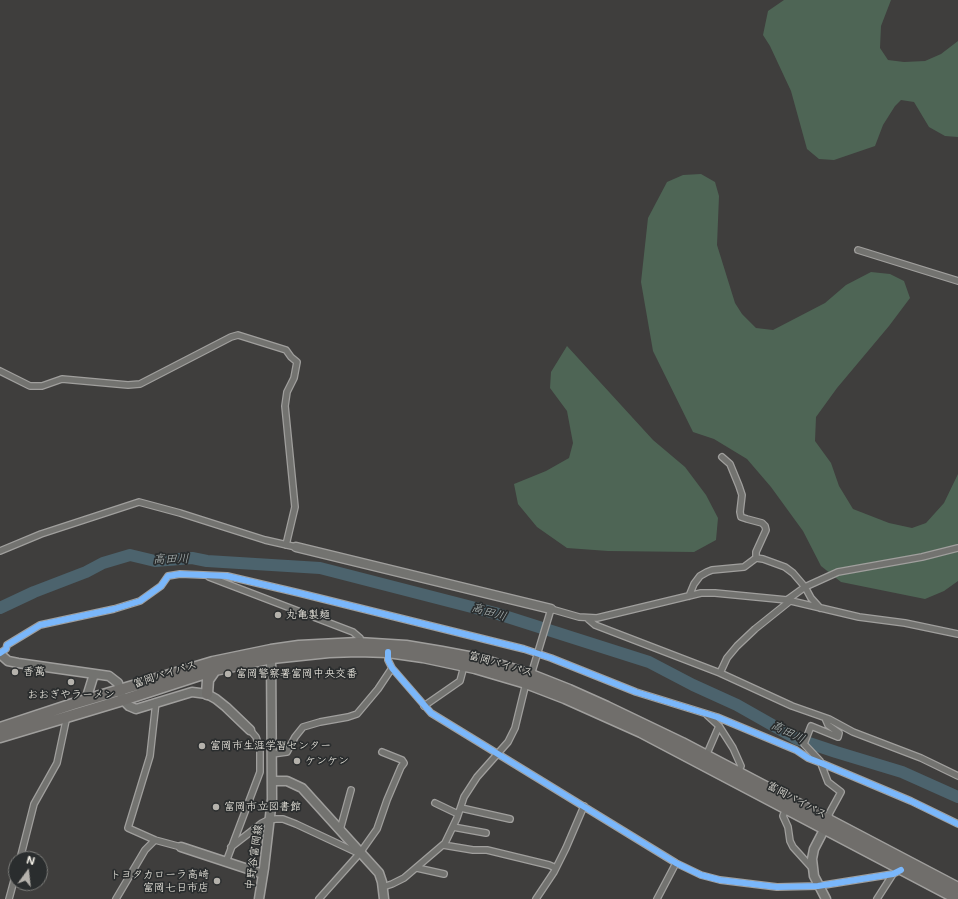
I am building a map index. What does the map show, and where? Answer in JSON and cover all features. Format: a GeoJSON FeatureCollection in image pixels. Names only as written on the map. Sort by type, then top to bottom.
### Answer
{"type":"FeatureCollection","features":[{"type":"Feature","properties":{"kind":"highway","name":"富岡バイパス"},"geometry":{"type":"LineString","coordinates":[[0,728],[86,700],[122,695],[299,646],[361,644],[406,646],[442,652],[479,659],[529,679],[565,698],[641,732],[786,808],[827,824],[958,888]]}},
{"type":"Feature","properties":{"kind":"highway","name":"富岡バイパス"},"geometry":{"type":"LineString","coordinates":[[0,737],[67,716],[213,662],[271,654],[358,651],[388,652],[423,657],[529,679],[569,690],[619,712],[738,772],[827,824],[897,872],[958,899]]}},
{"type":"Feature","properties":{"kind":"highway"},"geometry":{"type":"LineString","coordinates":[[208,694],[208,680],[215,670]]}},
{"type":"Feature","properties":{"kind":"street"},"geometry":{"type":"LineString","coordinates":[[858,250],[958,281]]}},
{"type":"Feature","properties":{"kind":"street"},"geometry":{"type":"LineString","coordinates":[[0,371],[30,386],[42,386],[62,379],[128,385],[140,384],[231,337],[238,336],[286,350],[290,357],[296,362],[294,378],[287,392],[285,406],[295,507],[286,545]]}},
{"type":"Feature","properties":{"kind":"street"},"geometry":{"type":"LineString","coordinates":[[722,457],[730,464],[742,495],[741,516],[762,523],[765,526],[766,530],[756,552],[756,558]]}},
{"type":"Feature","properties":{"kind":"street"},"geometry":{"type":"LineString","coordinates":[[0,551],[41,534],[139,502],[180,513],[265,540],[550,612],[597,618],[701,593],[715,593],[789,600],[859,617],[905,623],[958,634]]}},
{"type":"Feature","properties":{"kind":"street"},"geometry":{"type":"LineString","coordinates":[[720,673],[727,658],[737,646],[789,600],[805,588],[838,572],[915,559],[958,548]]}},
{"type":"Feature","properties":{"kind":"street"},"geometry":{"type":"LineString","coordinates":[[689,596],[694,584],[700,576],[707,572],[712,570],[744,567],[756,558],[785,567],[793,573],[820,608]]}},
{"type":"Feature","properties":{"kind":"street"},"geometry":{"type":"LineString","coordinates":[[226,862],[261,767],[259,743],[250,730],[226,707],[208,694],[192,692],[136,709],[129,706],[122,695],[118,683],[113,678],[106,675],[8,661],[0,653],[6,649],[7,645],[40,625],[140,601],[160,586],[168,576],[180,574],[201,574],[226,576],[524,649],[538,655],[551,658],[636,692],[717,716],[796,750],[808,758],[911,801],[958,824]]}},
{"type":"Feature","properties":{"kind":"street"},"geometry":{"type":"LineString","coordinates":[[201,574],[353,632],[360,638],[361,644]]}},
{"type":"Feature","properties":{"kind":"street"},"geometry":{"type":"LineString","coordinates":[[383,887],[404,878],[443,845],[460,811],[464,797],[477,777],[508,742],[515,728],[550,612]]}},
{"type":"Feature","properties":{"kind":"street"},"geometry":{"type":"LineString","coordinates":[[588,618],[595,625],[720,673],[792,706],[825,718],[853,732],[921,758],[958,776]]}},
{"type":"Feature","properties":{"kind":"street"},"geometry":{"type":"LineString","coordinates":[[388,652],[388,660],[392,668],[431,713],[676,863],[701,874],[720,880],[777,888],[818,886],[897,872]]}},
{"type":"Feature","properties":{"kind":"street","name":"中野谷富岡線"},"geometry":{"type":"LineString","coordinates":[[258,899],[263,874],[270,819],[272,781],[271,654]]}},
{"type":"Feature","properties":{"kind":"street"},"geometry":{"type":"LineString","coordinates":[[424,706],[460,681],[464,666]]}},
{"type":"Feature","properties":{"kind":"street"},"geometry":{"type":"LineString","coordinates":[[272,754],[287,752],[295,737],[303,727],[357,714],[378,689],[392,668]]}},
{"type":"Feature","properties":{"kind":"street"},"geometry":{"type":"LineString","coordinates":[[86,700],[94,674]]}},
{"type":"Feature","properties":{"kind":"street"},"geometry":{"type":"LineString","coordinates":[[156,702],[150,756],[128,828],[155,840],[263,874]]}},
{"type":"Feature","properties":{"kind":"street"},"geometry":{"type":"LineString","coordinates":[[705,713],[719,726],[733,748],[741,766],[738,772]]}},
{"type":"Feature","properties":{"kind":"street"},"geometry":{"type":"LineString","coordinates":[[22,851],[34,804],[57,763],[67,716]]}},
{"type":"Feature","properties":{"kind":"street"},"geometry":{"type":"LineString","coordinates":[[825,718],[828,725],[839,733],[838,737],[811,726],[804,744],[821,763],[828,782],[840,792],[829,814],[827,824],[814,849],[812,859],[812,868],[818,886],[826,899]]}},
{"type":"Feature","properties":{"kind":"street"},"geometry":{"type":"LineString","coordinates":[[706,756],[719,726]]}},
{"type":"Feature","properties":{"kind":"street"},"geometry":{"type":"LineString","coordinates":[[319,899],[360,854],[378,829],[387,800],[404,763],[402,760],[382,752]]}},
{"type":"Feature","properties":{"kind":"street"},"geometry":{"type":"LineString","coordinates":[[272,781],[287,781],[302,788],[360,854],[379,873],[383,887],[384,899]]}},
{"type":"Feature","properties":{"kind":"street"},"geometry":{"type":"LineString","coordinates":[[340,830],[351,790]]}},
{"type":"Feature","properties":{"kind":"street"},"geometry":{"type":"LineString","coordinates":[[435,803],[460,811],[510,819]]}},
{"type":"Feature","properties":{"kind":"street"},"geometry":{"type":"LineString","coordinates":[[536,899],[556,868],[584,806]]}},
{"type":"Feature","properties":{"kind":"street"},"geometry":{"type":"LineString","coordinates":[[786,808],[783,816],[788,827],[790,841],[793,847],[812,868]]}},
{"type":"Feature","properties":{"kind":"street"},"geometry":{"type":"LineString","coordinates":[[231,847],[262,823],[270,819],[283,819],[360,854]]}},
{"type":"Feature","properties":{"kind":"street"},"geometry":{"type":"LineString","coordinates":[[453,827],[486,833]]}},
{"type":"Feature","properties":{"kind":"street"},"geometry":{"type":"LineString","coordinates":[[116,899],[146,850],[155,840]]}},
{"type":"Feature","properties":{"kind":"street"},"geometry":{"type":"LineString","coordinates":[[443,845],[473,850],[487,850],[556,868]]}},
{"type":"Feature","properties":{"kind":"street"},"geometry":{"type":"LineString","coordinates":[[657,899],[676,863]]}},
{"type":"Feature","properties":{"kind":"street"},"geometry":{"type":"LineString","coordinates":[[417,868],[444,874]]}},
{"type":"Feature","properties":{"kind":"street"},"geometry":{"type":"LineString","coordinates":[[877,899],[897,872]]}},
{"type":"Feature","properties":{"kind":"green space"},"geometry":{"type":"Polygon","coordinates":[[[784,0],[891,0],[881,26],[880,48],[888,60],[904,62],[925,61],[941,54],[958,41],[958,137],[945,136],[929,127],[914,102],[901,100],[895,106],[883,125],[875,146],[834,160],[819,159],[807,149],[791,91],[770,46],[763,35],[768,11],[784,0]]]}},
{"type":"Feature","properties":{"kind":"green space"},"geometry":{"type":"Polygon","coordinates":[[[701,174],[715,182],[719,196],[717,245],[735,303],[742,314],[756,328],[773,330],[825,303],[846,285],[871,272],[890,274],[904,281],[910,298],[889,326],[837,388],[816,417],[815,441],[831,463],[839,486],[853,509],[889,523],[912,528],[926,523],[944,503],[958,474],[958,581],[944,591],[925,599],[841,582],[821,566],[803,531],[771,487],[747,459],[714,439],[693,432],[653,351],[641,282],[648,218],[667,182],[683,175],[701,174]]]}},
{"type":"Feature","properties":{"kind":"green space"},"geometry":{"type":"Polygon","coordinates":[[[567,346],[653,440],[685,467],[706,495],[718,518],[716,540],[694,552],[608,551],[567,548],[537,527],[518,504],[514,484],[546,471],[569,458],[573,443],[567,411],[550,388],[551,372],[567,346]]]}},
{"type":"Feature","properties":{"kind":"waterway","name":"高田川"},"geometry":{"type":"LineString","coordinates":[[0,608],[34,592],[86,572],[103,563],[130,555],[155,561],[192,558],[207,561],[320,568],[495,613],[649,662],[693,685],[737,705],[797,739],[902,772],[958,797]]}},
{"type":"Feature","properties":{"kind":"cycle path"},"geometry":{"type":"LineString","coordinates":[[0,653],[6,649],[7,645],[40,625],[114,609],[140,601],[161,586],[168,576],[180,574],[227,576],[524,649],[551,658],[636,692],[717,717],[796,750],[808,758],[911,801],[958,824]]}},
{"type":"Feature","properties":{"kind":"cycle path"},"geometry":{"type":"LineString","coordinates":[[388,652],[388,660],[392,668],[431,713],[676,863],[701,875],[720,880],[777,887],[818,886],[893,874],[901,870]]}},
{"type":"Feature","properties":{"kind":"place","name":"丸亀製麺"},"geometry":{"type":"Point","coordinates":[278,615]}},
{"type":"Feature","properties":{"kind":"place","name":"香萬"},"geometry":{"type":"Point","coordinates":[15,672]}},
{"type":"Feature","properties":{"kind":"place","name":"富岡警察署富岡中央交番"},"geometry":{"type":"Point","coordinates":[228,674]}},
{"type":"Feature","properties":{"kind":"place","name":"おおぎやラーメン"},"geometry":{"type":"Point","coordinates":[71,682]}},
{"type":"Feature","properties":{"kind":"place","name":"富岡市生涯学習センター"},"geometry":{"type":"Point","coordinates":[202,746]}},
{"type":"Feature","properties":{"kind":"place","name":"ケンケン"},"geometry":{"type":"Point","coordinates":[297,761]}},
{"type":"Feature","properties":{"kind":"place","name":"富岡市立図書館"},"geometry":{"type":"Point","coordinates":[216,807]}},
{"type":"Feature","properties":{"kind":"place","name":"トヨタカローラ高崎 富岡七日市店"},"geometry":{"type":"Point","coordinates":[217,881]}}]}
